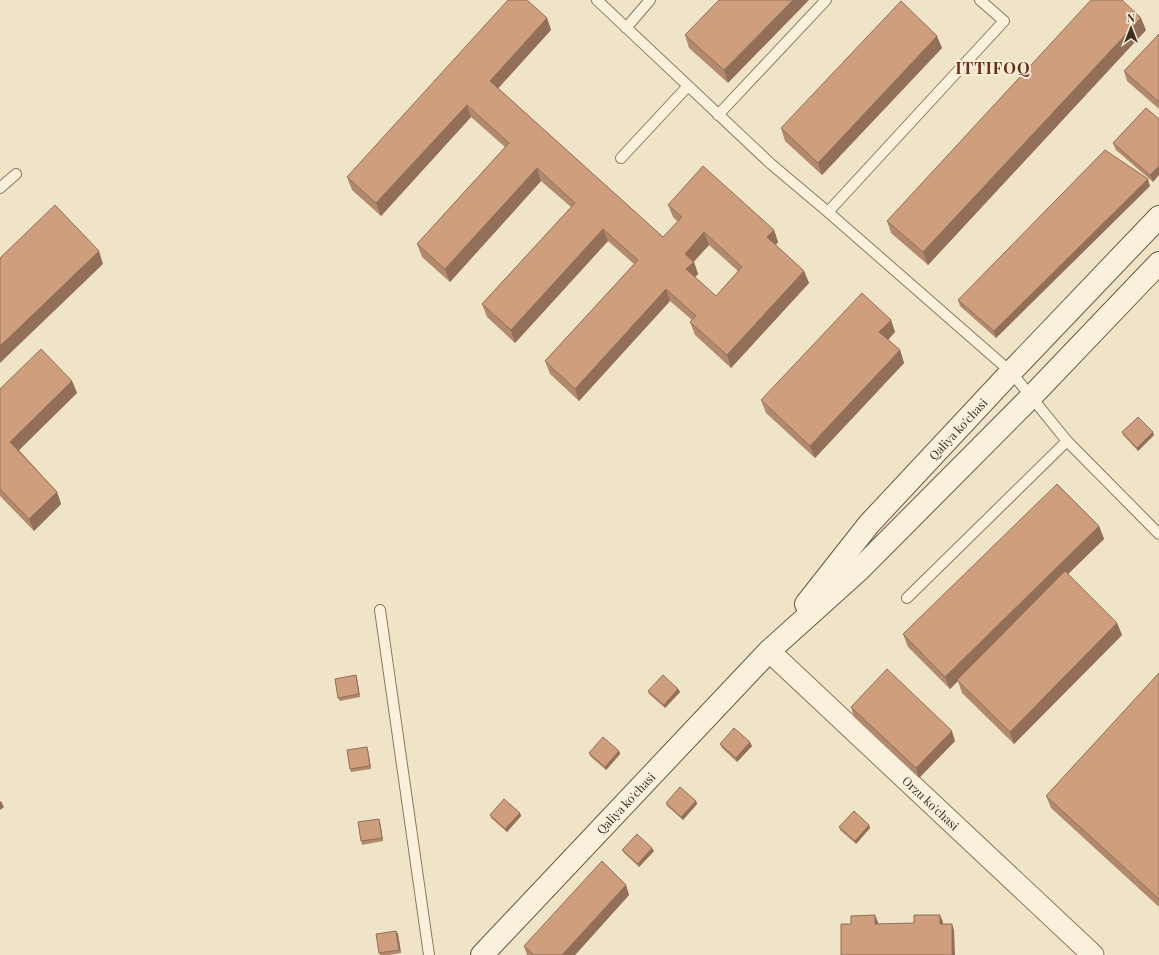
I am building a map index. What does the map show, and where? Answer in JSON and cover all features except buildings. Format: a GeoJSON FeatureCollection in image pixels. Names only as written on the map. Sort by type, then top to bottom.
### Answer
{"type":"FeatureCollection","features":[{"type":"Feature","properties":{"kind":"main road","name":"Qaliya ko'chasi"},"geometry":{"type":"LineString","coordinates":[[769,651],[869,524],[1159,217]]}},
{"type":"Feature","properties":{"kind":"main road","name":"Qaliya ko'chasi"},"geometry":{"type":"LineString","coordinates":[[482,955],[769,651],[860,569],[1031,397],[1159,263]]}},
{"type":"Feature","properties":{"kind":"street","name":"Orzu ko'chasi"},"geometry":{"type":"LineString","coordinates":[[769,651],[1093,955]]}},
{"type":"Feature","properties":{"kind":"lane"},"geometry":{"type":"LineString","coordinates":[[597,0],[771,164],[1011,372],[1067,440],[1159,534]]}},
{"type":"Feature","properties":{"kind":"lane"},"geometry":{"type":"LineString","coordinates":[[626,28],[650,0]]}},
{"type":"Feature","properties":{"kind":"lane"},"geometry":{"type":"LineString","coordinates":[[718,115],[826,0]]}},
{"type":"Feature","properties":{"kind":"lane"},"geometry":{"type":"LineString","coordinates":[[828,212],[1004,21],[980,0]]}},
{"type":"Feature","properties":{"kind":"lane"},"geometry":{"type":"LineString","coordinates":[[621,158],[688,86]]}},
{"type":"Feature","properties":{"kind":"lane"},"geometry":{"type":"LineString","coordinates":[[0,188],[16,174]]}},
{"type":"Feature","properties":{"kind":"lane"},"geometry":{"type":"LineString","coordinates":[[907,598],[1067,440]]}},
{"type":"Feature","properties":{"kind":"lane"},"geometry":{"type":"LineString","coordinates":[[380,610],[429,955]]}},
{"type":"Feature","properties":{"kind":"district","name":"ITTIFOQ"},"geometry":{"type":"Point","coordinates":[993,67]}}]}
